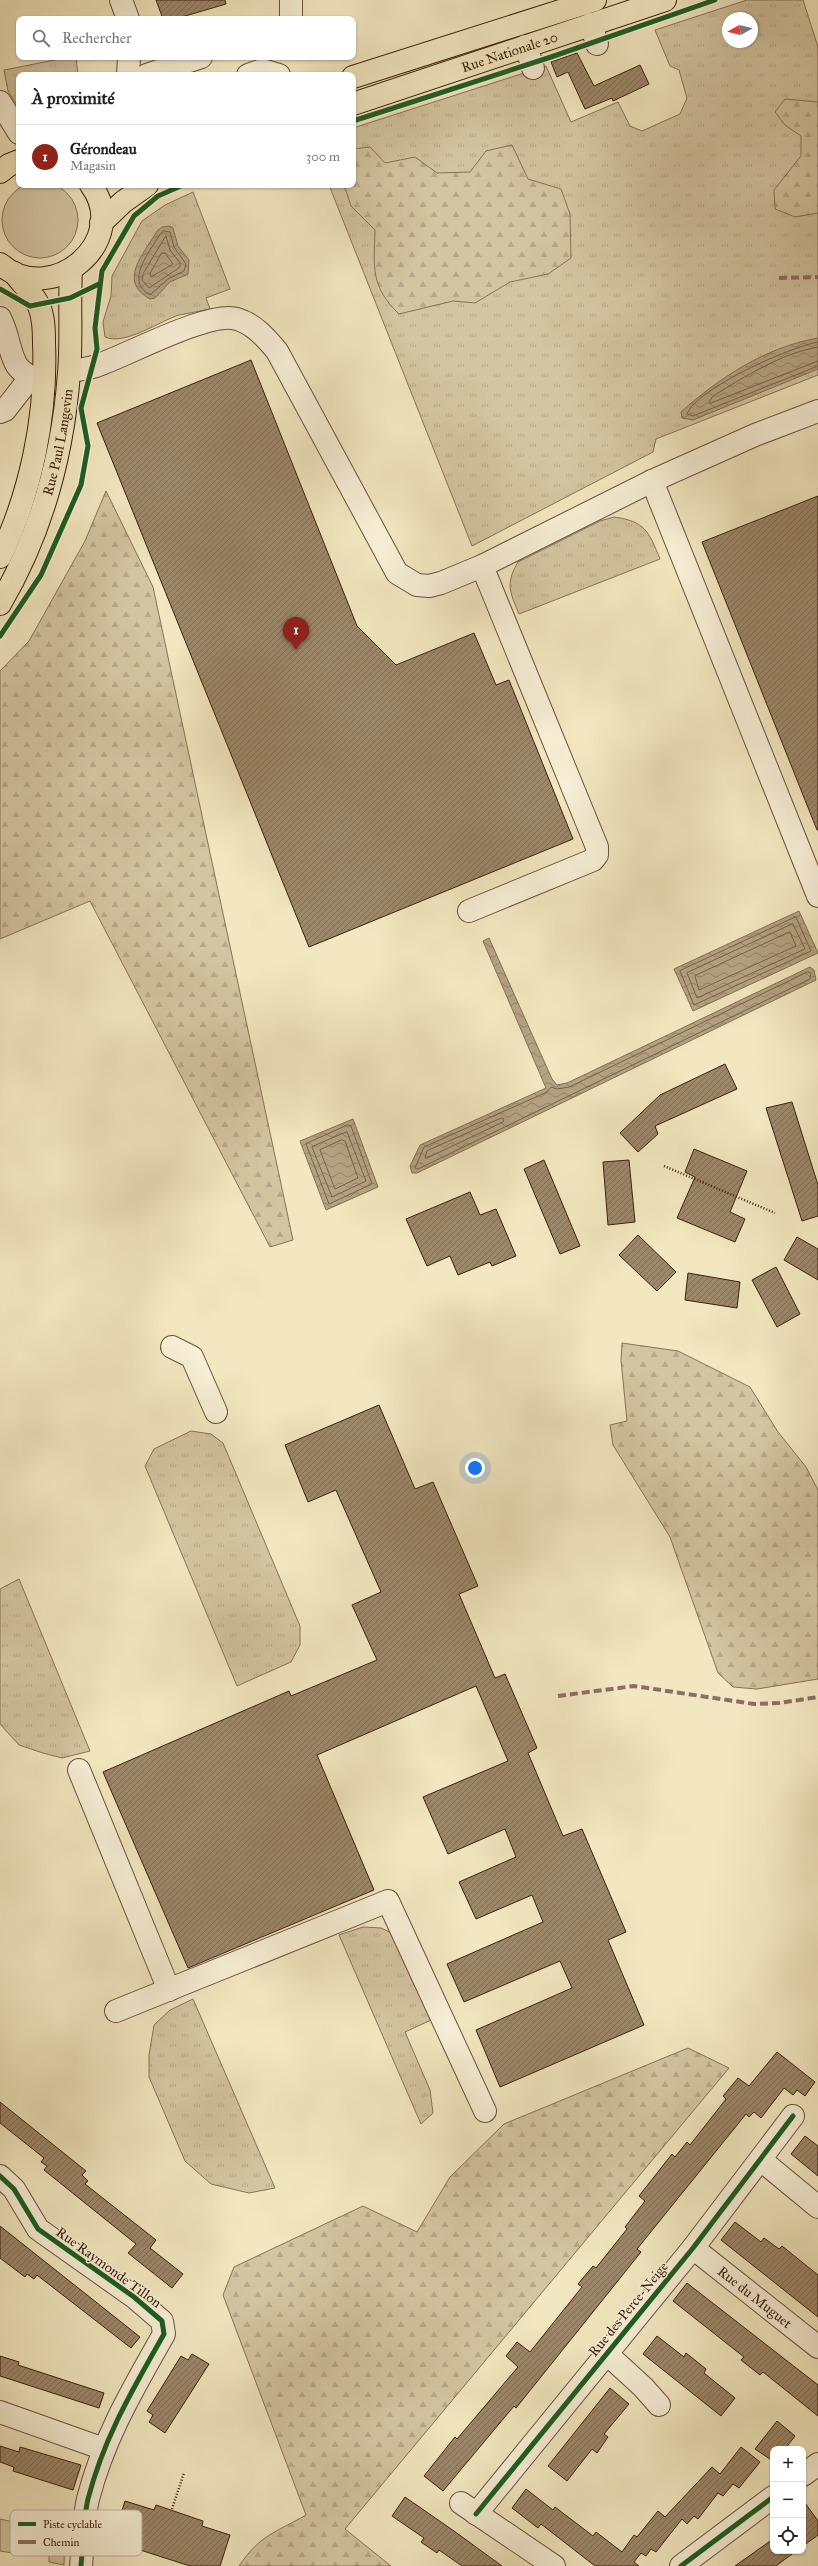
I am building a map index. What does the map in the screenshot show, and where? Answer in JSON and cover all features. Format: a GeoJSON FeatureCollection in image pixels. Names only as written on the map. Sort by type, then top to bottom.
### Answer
{"type":"FeatureCollection","features":[{"type":"Feature","properties":{"kind":"main road","name":"Rue Nationale 20"},"geometry":{"type":"LineString","coordinates":[[356,76],[595,0]]}},
{"type":"Feature","properties":{"kind":"main road","name":"Rue Nationale 20"},"geometry":{"type":"LineString","coordinates":[[356,103],[526,46],[594,34],[665,0]]}},
{"type":"Feature","properties":{"kind":"main road"},"geometry":{"type":"LineString","coordinates":[[0,172],[9,165],[16,162]]}},
{"type":"Feature","properties":{"kind":"main road"},"geometry":{"type":"LineString","coordinates":[[7,269],[33,279],[53,278],[72,270],[92,250],[101,223],[100,205],[92,188]]}},
{"type":"Feature","properties":{"kind":"main road"},"geometry":{"type":"LineString","coordinates":[[101,223],[124,202],[143,188]]}},
{"type":"Feature","properties":{"kind":"main road","name":"Rue Paul Langevin"},"geometry":{"type":"LineString","coordinates":[[0,557],[12,531],[27,484],[40,418],[37,379],[44,339],[41,313],[30,293],[7,269]]}},
{"type":"Feature","properties":{"kind":"main road","name":"Rue Paul Langevin"},"geometry":{"type":"LineString","coordinates":[[0,604],[15,577],[44,508],[58,452],[65,416],[70,372],[72,270]]}},
{"type":"Feature","properties":{"kind":"main road"},"geometry":{"type":"LineString","coordinates":[[37,379],[70,372]]}},
{"type":"Feature","properties":{"kind":"street"},"geometry":{"type":"LineString","coordinates":[[121,0],[127,16]]}},
{"type":"Feature","properties":{"kind":"street"},"geometry":{"type":"LineString","coordinates":[[290,0],[291,16]]}},
{"type":"Feature","properties":{"kind":"street"},"geometry":{"type":"LineString","coordinates":[[526,46],[533,68]]}},
{"type":"Feature","properties":{"kind":"street"},"geometry":{"type":"LineString","coordinates":[[128,72],[129,60]]}},
{"type":"Feature","properties":{"kind":"street"},"geometry":{"type":"LineString","coordinates":[[155,72],[192,60]]}},
{"type":"Feature","properties":{"kind":"street"},"geometry":{"type":"LineString","coordinates":[[256,72],[262,70],[269,72]]}},
{"type":"Feature","properties":{"kind":"street"},"geometry":{"type":"LineString","coordinates":[[0,102],[16,128]]}},
{"type":"Feature","properties":{"kind":"street"},"geometry":{"type":"LineString","coordinates":[[70,372],[96,366],[174,333],[218,319],[228,317],[244,321],[259,331],[277,351],[397,574],[406,581],[429,586],[482,566],[652,481],[755,435],[818,411]]}},
{"type":"Feature","properties":{"kind":"street"},"geometry":{"type":"LineString","coordinates":[[0,318],[18,369],[37,379],[5,410],[0,412]]}},
{"type":"Feature","properties":{"kind":"street"},"geometry":{"type":"LineString","coordinates":[[652,481],[818,896]]}},
{"type":"Feature","properties":{"kind":"street"},"geometry":{"type":"LineString","coordinates":[[469,911],[593,860],[597,855],[597,847],[482,566]]}},
{"type":"Feature","properties":{"kind":"street"},"geometry":{"type":"LineString","coordinates":[[172,1347],[192,1357],[216,1412]]}},
{"type":"Feature","properties":{"kind":"street"},"geometry":{"type":"LineString","coordinates":[[79,1770],[169,1990]]}},
{"type":"Feature","properties":{"kind":"street"},"geometry":{"type":"LineString","coordinates":[[116,2011],[388,1902],[485,2111]]}},
{"type":"Feature","properties":{"kind":"street","name":"Rue des Perce-Neige"},"geometry":{"type":"LineString","coordinates":[[554,2566],[468,2508],[607,2354],[693,2248],[793,2116]]}},
{"type":"Feature","properties":{"kind":"street"},"geometry":{"type":"LineString","coordinates":[[761,2160],[818,2207]]}},
{"type":"Feature","properties":{"kind":"street","name":"Rue Raymonde Tillon"},"geometry":{"type":"LineString","coordinates":[[0,2176],[14,2189],[38,2229],[134,2297],[162,2321],[164,2334],[117,2417],[104,2449],[88,2500],[87,2510]]}},
{"type":"Feature","properties":{"kind":"street","name":"Rue du Muguet"},"geometry":{"type":"LineString","coordinates":[[693,2248],[818,2347]]}},
{"type":"Feature","properties":{"kind":"street"},"geometry":{"type":"LineString","coordinates":[[607,2354],[643,2387],[659,2405]]}},
{"type":"Feature","properties":{"kind":"street"},"geometry":{"type":"LineString","coordinates":[[0,2412],[104,2449]]}},
{"type":"Feature","properties":{"kind":"street"},"geometry":{"type":"LineString","coordinates":[[806,2473],[818,2464]]}},
{"type":"Feature","properties":{"kind":"street"},"geometry":{"type":"LineString","coordinates":[[681,2566],[770,2500]]}},
{"type":"Feature","properties":{"kind":"street","name":"Rue Raymonde Tillon"},"geometry":{"type":"LineString","coordinates":[[81,2566],[82,2556]]}},
{"type":"Feature","properties":{"kind":"path"},"geometry":{"type":"LineString","coordinates":[[664,1166],[775,1214]]}},
{"type":"Feature","properties":{"kind":"path"},"geometry":{"type":"LineString","coordinates":[[172,2509],[184,2472]]}},
{"type":"Feature","properties":{"kind":"green space"},"geometry":{"type":"Polygon","coordinates":[[[747,0],[803,0],[818,47],[818,375],[656,439],[653,452],[472,546],[330,188],[356,188],[356,127],[546,66],[571,122],[618,102],[630,126],[642,131],[680,114],[687,98],[679,70],[670,66],[655,30],[747,0]]]}},
{"type":"Feature","properties":{"kind":"green space"},"geometry":{"type":"Polygon","coordinates":[[[55,60],[76,60],[78,72],[16,72],[16,103],[8,91],[4,70],[55,60]]]}},
{"type":"Feature","properties":{"kind":"green space"},"geometry":{"type":"Polygon","coordinates":[[[785,99],[818,102],[818,213],[795,217],[775,209],[774,190],[801,156],[801,136],[785,125],[775,112],[785,99]]]}},
{"type":"Feature","properties":{"kind":"green space"},"geometry":{"type":"Polygon","coordinates":[[[512,145],[528,179],[561,189],[570,214],[571,258],[548,274],[510,282],[475,303],[453,301],[399,314],[390,304],[378,285],[374,255],[375,230],[351,206],[345,188],[356,188],[356,149],[370,147],[385,163],[415,157],[437,173],[470,172],[486,151],[512,145]]]}},
{"type":"Feature","properties":{"kind":"green space"},"geometry":{"type":"Polygon","coordinates":[[[19,188],[61,188],[72,199],[78,212],[78,228],[76,235],[61,252],[48,258],[32,258],[25,256],[8,241],[2,228],[2,212],[4,205],[19,188]]]}},
{"type":"Feature","properties":{"kind":"green space"},"geometry":{"type":"Polygon","coordinates":[[[193,192],[230,289],[206,298],[210,309],[179,315],[132,336],[113,339],[105,337],[103,322],[111,296],[112,276],[142,221],[165,205],[193,192]]]}},
{"type":"Feature","properties":{"kind":"green space"},"geometry":{"type":"Polygon","coordinates":[[[106,491],[153,587],[293,1240],[270,1247],[90,901],[0,939],[0,671],[29,641],[85,541],[106,491]]]}},
{"type":"Feature","properties":{"kind":"green space"},"geometry":{"type":"Polygon","coordinates":[[[614,517],[633,521],[644,529],[653,542],[660,559],[519,614],[510,588],[511,576],[518,562],[600,521],[614,517]]]}},
{"type":"Feature","properties":{"kind":"green space"},"geometry":{"type":"Polygon","coordinates":[[[622,1343],[678,1351],[750,1387],[778,1432],[806,1467],[818,1490],[818,1679],[757,1689],[733,1687],[718,1673],[670,1537],[613,1445],[610,1425],[627,1421],[621,1360],[622,1343]]]}},
{"type":"Feature","properties":{"kind":"green space"},"geometry":{"type":"Polygon","coordinates":[[[191,1431],[211,1434],[223,1443],[300,1626],[300,1645],[291,1662],[237,1686],[145,1466],[154,1449],[191,1431]]]}},
{"type":"Feature","properties":{"kind":"green space"},"geometry":{"type":"Polygon","coordinates":[[[19,1579],[90,1751],[62,1758],[43,1753],[19,1745],[0,1724],[0,1589],[19,1579]]]}},
{"type":"Feature","properties":{"kind":"green space"},"geometry":{"type":"Polygon","coordinates":[[[363,1927],[381,1928],[396,1935],[431,2020],[405,2032],[430,2090],[433,2113],[421,2124],[339,1935],[363,1927]]]}},
{"type":"Feature","properties":{"kind":"green space"},"geometry":{"type":"Polygon","coordinates":[[[193,1999],[275,2188],[249,2193],[211,2184],[185,2161],[149,2077],[149,2055],[154,2025],[170,2010],[193,1999]]]}},
{"type":"Feature","properties":{"kind":"green space"},"geometry":{"type":"Polygon","coordinates":[[[688,2048],[729,2068],[345,2529],[391,2566],[239,2566],[254,2547],[269,2535],[306,2515],[223,2295],[234,2267],[363,2206],[417,2232],[450,2177],[504,2124],[688,2048]]]}},
{"type":"Feature","properties":{"kind":"green space"},"geometry":{"type":"Polygon","coordinates":[[[0,2519],[10,2521],[10,2553],[0,2551],[0,2519]]]}},
{"type":"Feature","properties":{"kind":"green space"},"geometry":{"type":"Polygon","coordinates":[[[49,2556],[64,2556],[64,2565],[49,2562],[49,2556]]]}},
{"type":"Feature","properties":{"kind":"water"},"geometry":{"type":"Polygon","coordinates":[[[169,226],[173,228],[178,246],[189,260],[188,274],[170,282],[155,298],[150,299],[140,292],[135,284],[134,276],[136,267],[157,231],[162,227],[169,226]]]}},
{"type":"Feature","properties":{"kind":"water"},"geometry":{"type":"Polygon","coordinates":[[[818,338],[818,369],[693,420],[682,418],[681,412],[696,399],[727,376],[744,366],[762,356],[780,349],[799,342],[818,338]]]}},
{"type":"Feature","properties":{"kind":"water"},"geometry":{"type":"Polygon","coordinates":[[[799,911],[818,953],[693,1011],[674,969],[799,911]]]}},
{"type":"Feature","properties":{"kind":"water"},"geometry":{"type":"Polygon","coordinates":[[[489,938],[552,1079],[557,1085],[567,1083],[810,967],[814,970],[816,980],[417,1173],[412,1173],[410,1166],[420,1145],[546,1088],[483,941],[489,938]]]}},
{"type":"Feature","properties":{"kind":"water"},"geometry":{"type":"Polygon","coordinates":[[[353,1119],[378,1187],[326,1210],[300,1141],[353,1119]]]}},
{"type":"Feature","properties":{"kind":"building"},"geometry":{"type":"Polygon","coordinates":[[[156,0],[225,0],[226,4],[185,16],[162,16],[156,0]]]}},
{"type":"Feature","properties":{"kind":"building"},"geometry":{"type":"Polygon","coordinates":[[[577,53],[594,86],[640,65],[649,84],[613,101],[612,98],[585,109],[568,72],[557,77],[551,62],[577,53]]]}},
{"type":"Feature","properties":{"kind":"building"},"geometry":{"type":"Polygon","coordinates":[[[251,360],[357,626],[396,665],[474,633],[496,685],[509,680],[573,839],[309,947],[97,423],[251,360]]]}},
{"type":"Feature","properties":{"kind":"building"},"geometry":{"type":"Polygon","coordinates":[[[818,496],[818,830],[817,830],[702,542],[818,496]]]}},
{"type":"Feature","properties":{"kind":"building"},"geometry":{"type":"Polygon","coordinates":[[[725,1064],[737,1089],[655,1126],[658,1134],[638,1152],[620,1133],[660,1095],[725,1064]]]}},
{"type":"Feature","properties":{"kind":"building"},"geometry":{"type":"Polygon","coordinates":[[[792,1102],[818,1185],[818,1216],[802,1221],[766,1108],[792,1102]]]}},
{"type":"Feature","properties":{"kind":"building"},"geometry":{"type":"Polygon","coordinates":[[[694,1149],[747,1171],[730,1212],[745,1219],[735,1242],[677,1218],[695,1177],[685,1172],[694,1149]]]}},
{"type":"Feature","properties":{"kind":"building"},"geometry":{"type":"Polygon","coordinates":[[[544,1160],[580,1246],[560,1254],[524,1169],[544,1160]]]}},
{"type":"Feature","properties":{"kind":"building"},"geometry":{"type":"Polygon","coordinates":[[[629,1160],[635,1222],[608,1225],[603,1162],[629,1160]]]}},
{"type":"Feature","properties":{"kind":"building"},"geometry":{"type":"Polygon","coordinates":[[[470,1192],[480,1215],[496,1209],[516,1256],[492,1266],[490,1262],[458,1275],[450,1256],[427,1266],[406,1219],[470,1192]]]}},
{"type":"Feature","properties":{"kind":"building"},"geometry":{"type":"Polygon","coordinates":[[[638,1235],[676,1272],[657,1291],[619,1255],[638,1235]]]}},
{"type":"Feature","properties":{"kind":"building"},"geometry":{"type":"Polygon","coordinates":[[[797,1237],[818,1249],[818,1280],[784,1260],[797,1237]]]}},
{"type":"Feature","properties":{"kind":"building"},"geometry":{"type":"Polygon","coordinates":[[[776,1267],[800,1314],[777,1327],[752,1280],[776,1267]]]}},
{"type":"Feature","properties":{"kind":"building"},"geometry":{"type":"Polygon","coordinates":[[[688,1273],[740,1282],[737,1308],[685,1300],[688,1273]]]}},
{"type":"Feature","properties":{"kind":"building"},"geometry":{"type":"Polygon","coordinates":[[[379,1405],[415,1489],[433,1482],[478,1586],[459,1594],[495,1678],[505,1674],[537,1748],[528,1753],[563,1836],[582,1829],[626,1932],[608,1940],[644,2025],[500,2087],[476,2030],[572,1988],[560,1961],[464,2002],[447,1964],[543,1922],[532,1895],[476,1919],[459,1882],[516,1857],[505,1829],[448,1854],[423,1797],[508,1761],[476,1686],[317,1755],[374,1890],[188,1968],[103,1772],[289,1691],[291,1696],[377,1660],[352,1605],[381,1592],[336,1490],[308,1502],[285,1445],[379,1405]]]}},
{"type":"Feature","properties":{"kind":"building"},"geometry":{"type":"Polygon","coordinates":[[[777,2052],[815,2082],[805,2096],[797,2090],[793,2095],[784,2088],[761,2118],[754,2112],[749,2117],[746,2114],[637,2249],[641,2252],[516,2408],[514,2406],[443,2491],[424,2476],[455,2437],[457,2439],[518,2367],[506,2356],[517,2342],[530,2352],[582,2287],[578,2284],[593,2266],[596,2268],[627,2229],[625,2227],[645,2201],[639,2196],[672,2154],[675,2157],[687,2142],[690,2145],[726,2099],[723,2096],[738,2078],[749,2086],[777,2052]]]}},
{"type":"Feature","properties":{"kind":"building"},"geometry":{"type":"Polygon","coordinates":[[[0,2102],[86,2171],[82,2175],[88,2181],[85,2184],[156,2240],[150,2248],[183,2274],[172,2288],[128,2253],[136,2244],[44,2170],[47,2166],[41,2162],[44,2158],[0,2123],[0,2102]]]}},
{"type":"Feature","properties":{"kind":"building"},"geometry":{"type":"Polygon","coordinates":[[[805,2136],[818,2146],[818,2176],[791,2154],[805,2136]]]}},
{"type":"Feature","properties":{"kind":"building"},"geometry":{"type":"Polygon","coordinates":[[[735,2222],[761,2242],[764,2238],[779,2249],[782,2246],[818,2275],[818,2317],[721,2240],[735,2222]]]}},
{"type":"Feature","properties":{"kind":"building"},"geometry":{"type":"Polygon","coordinates":[[[0,2226],[140,2337],[131,2348],[37,2275],[34,2279],[27,2274],[25,2277],[0,2258],[0,2226]]]}},
{"type":"Feature","properties":{"kind":"building"},"geometry":{"type":"Polygon","coordinates":[[[687,2283],[818,2385],[818,2416],[763,2372],[760,2375],[741,2360],[744,2357],[673,2301],[687,2283]]]}},
{"type":"Feature","properties":{"kind":"building"},"geometry":{"type":"Polygon","coordinates":[[[657,2336],[684,2357],[686,2353],[706,2369],[704,2373],[735,2398],[721,2416],[643,2354],[657,2336]]]}},
{"type":"Feature","properties":{"kind":"building"},"geometry":{"type":"Polygon","coordinates":[[[192,2354],[209,2364],[165,2433],[149,2422],[153,2415],[147,2411],[181,2356],[188,2360],[192,2354]]]}},
{"type":"Feature","properties":{"kind":"building"},"geometry":{"type":"Polygon","coordinates":[[[0,2356],[19,2362],[18,2365],[104,2393],[99,2408],[0,2376],[0,2356]]]}},
{"type":"Feature","properties":{"kind":"building"},"geometry":{"type":"Polygon","coordinates":[[[610,2388],[629,2404],[604,2434],[608,2437],[597,2453],[592,2449],[567,2481],[548,2466],[610,2388]]]}},
{"type":"Feature","properties":{"kind":"building"},"geometry":{"type":"Polygon","coordinates":[[[777,2421],[795,2436],[787,2446],[770,2446],[770,2459],[755,2449],[777,2421]]]}},
{"type":"Feature","properties":{"kind":"building"},"geometry":{"type":"Polygon","coordinates":[[[0,2446],[19,2452],[20,2447],[81,2465],[73,2490],[13,2471],[14,2467],[0,2462],[0,2446]]]}},
{"type":"Feature","properties":{"kind":"building"},"geometry":{"type":"Polygon","coordinates":[[[741,2447],[760,2462],[739,2488],[733,2484],[723,2496],[718,2493],[698,2519],[694,2516],[687,2524],[682,2519],[656,2552],[651,2549],[646,2556],[641,2553],[634,2562],[639,2566],[595,2566],[541,2524],[538,2528],[512,2508],[526,2489],[553,2510],[555,2507],[593,2536],[596,2532],[622,2552],[634,2535],[637,2537],[658,2511],[665,2517],[712,2467],[720,2474],[741,2447]]]}},
{"type":"Feature","properties":{"kind":"building"},"geometry":{"type":"Polygon","coordinates":[[[405,2497],[502,2566],[462,2566],[439,2550],[437,2553],[421,2542],[424,2538],[392,2516],[405,2497]]]}},
{"type":"Feature","properties":{"kind":"building"},"geometry":{"type":"Polygon","coordinates":[[[125,2501],[154,2510],[156,2505],[203,2521],[202,2526],[230,2535],[220,2566],[190,2566],[142,2551],[142,2510],[122,2510],[125,2501]]]}},
{"type":"Feature","properties":{"kind":"building"},"geometry":{"type":"Polygon","coordinates":[[[806,2504],[818,2521],[818,2535],[806,2544],[806,2504]]]}},
{"type":"Feature","properties":{"kind":"building"},"geometry":{"type":"Polygon","coordinates":[[[770,2541],[770,2554],[792,2554],[776,2566],[735,2566],[770,2541]]]}},
{"type":"Feature","properties":{"kind":"marked path"},"geometry":{"type":"LineString","coordinates":[[779,278],[818,277]]}},
{"type":"Feature","properties":{"kind":"marked path"},"geometry":{"type":"LineString","coordinates":[[558,1696],[634,1686],[754,1704],[779,1703],[818,1697]]}},
{"type":"Feature","properties":{"kind":"cycle path"},"geometry":{"type":"LineString","coordinates":[[356,120],[551,57],[715,0]]}},
{"type":"Feature","properties":{"kind":"cycle path"},"geometry":{"type":"LineString","coordinates":[[0,636],[41,575],[81,485],[88,446],[81,408],[97,349],[95,328],[102,271],[134,216],[158,196],[176,188]]}},
{"type":"Feature","properties":{"kind":"cycle path"},"geometry":{"type":"LineString","coordinates":[[0,289],[30,306],[70,298],[99,284]]}},
{"type":"Feature","properties":{"kind":"cycle path"},"geometry":{"type":"LineString","coordinates":[[476,2514],[693,2248],[793,2116]]}},
{"type":"Feature","properties":{"kind":"cycle path"},"geometry":{"type":"LineString","coordinates":[[0,2176],[14,2189],[38,2229],[134,2297],[162,2321],[164,2334],[141,2374],[111,2434],[95,2476],[86,2510]]}},
{"type":"Feature","properties":{"kind":"cycle path"},"geometry":{"type":"LineString","coordinates":[[681,2566],[770,2499]]}},
{"type":"Feature","properties":{"kind":"cycle path"},"geometry":{"type":"LineString","coordinates":[[81,2566],[82,2556]]}},
{"type":"Feature","properties":{"kind":"place","name":"Gérondeau"},"geometry":{"type":"Point","coordinates":[296,650]}}]}
